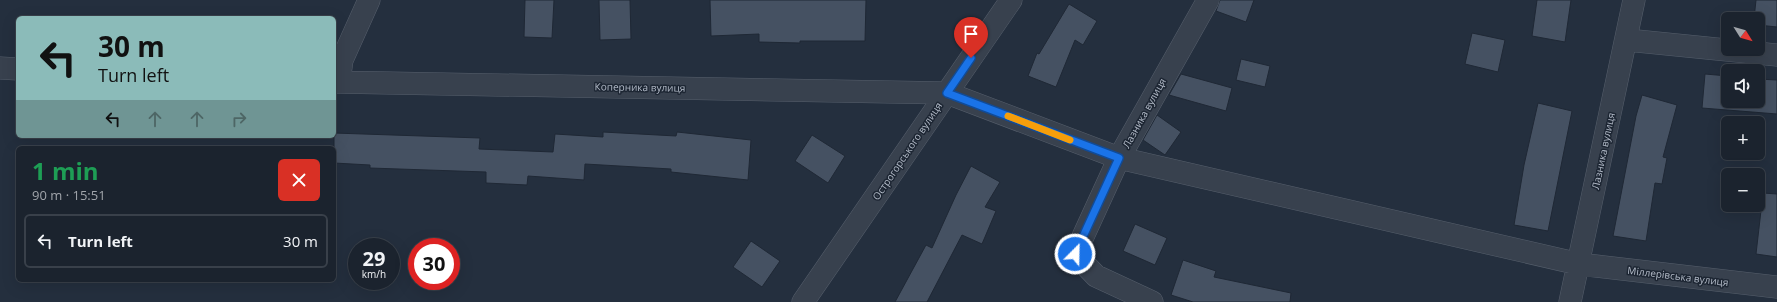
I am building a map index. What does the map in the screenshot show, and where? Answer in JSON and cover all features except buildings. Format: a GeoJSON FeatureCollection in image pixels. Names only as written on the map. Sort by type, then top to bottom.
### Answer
{"type":"FeatureCollection","features":[{"type":"Feature","properties":{"kind":"street"},"geometry":{"type":"LineString","coordinates":[[336,82],[342,60],[369,0]]}},
{"type":"Feature","properties":{"kind":"street","name":"Острогорського вулиця"},"geometry":{"type":"LineString","coordinates":[[803,302],[1011,0]]}},
{"type":"Feature","properties":{"kind":"street","name":"Лазника вулиця"},"geometry":{"type":"LineString","coordinates":[[1152,302],[1096,276],[1075,254],[1119,158],[1208,0]]}},
{"type":"Feature","properties":{"kind":"street","name":"Лазника вулиця"},"geometry":{"type":"LineString","coordinates":[[1570,302],[1627,40],[1634,0]]}},
{"type":"Feature","properties":{"kind":"street"},"geometry":{"type":"LineString","coordinates":[[1627,40],[1777,55]]}},
{"type":"Feature","properties":{"kind":"street"},"geometry":{"type":"LineString","coordinates":[[0,68],[16,69]]}},
{"type":"Feature","properties":{"kind":"street","name":"Коперника вулиця"},"geometry":{"type":"LineString","coordinates":[[336,82],[947,93],[1119,158]]}},
{"type":"Feature","properties":{"kind":"street","name":"Міллерівська вулиця"},"geometry":{"type":"LineString","coordinates":[[1119,158],[1579,264],[1777,287]]}},
{"type":"Feature","properties":{"kind":"slow traffic"},"geometry":{"type":"LineString","coordinates":[[1008,116],[1070,140]]}},
{"type":"Feature","properties":{"kind":"route"},"geometry":{"type":"LineString","coordinates":[[971,58],[947,93],[1119,158],[1102,191],[1075,254]]}}]}
